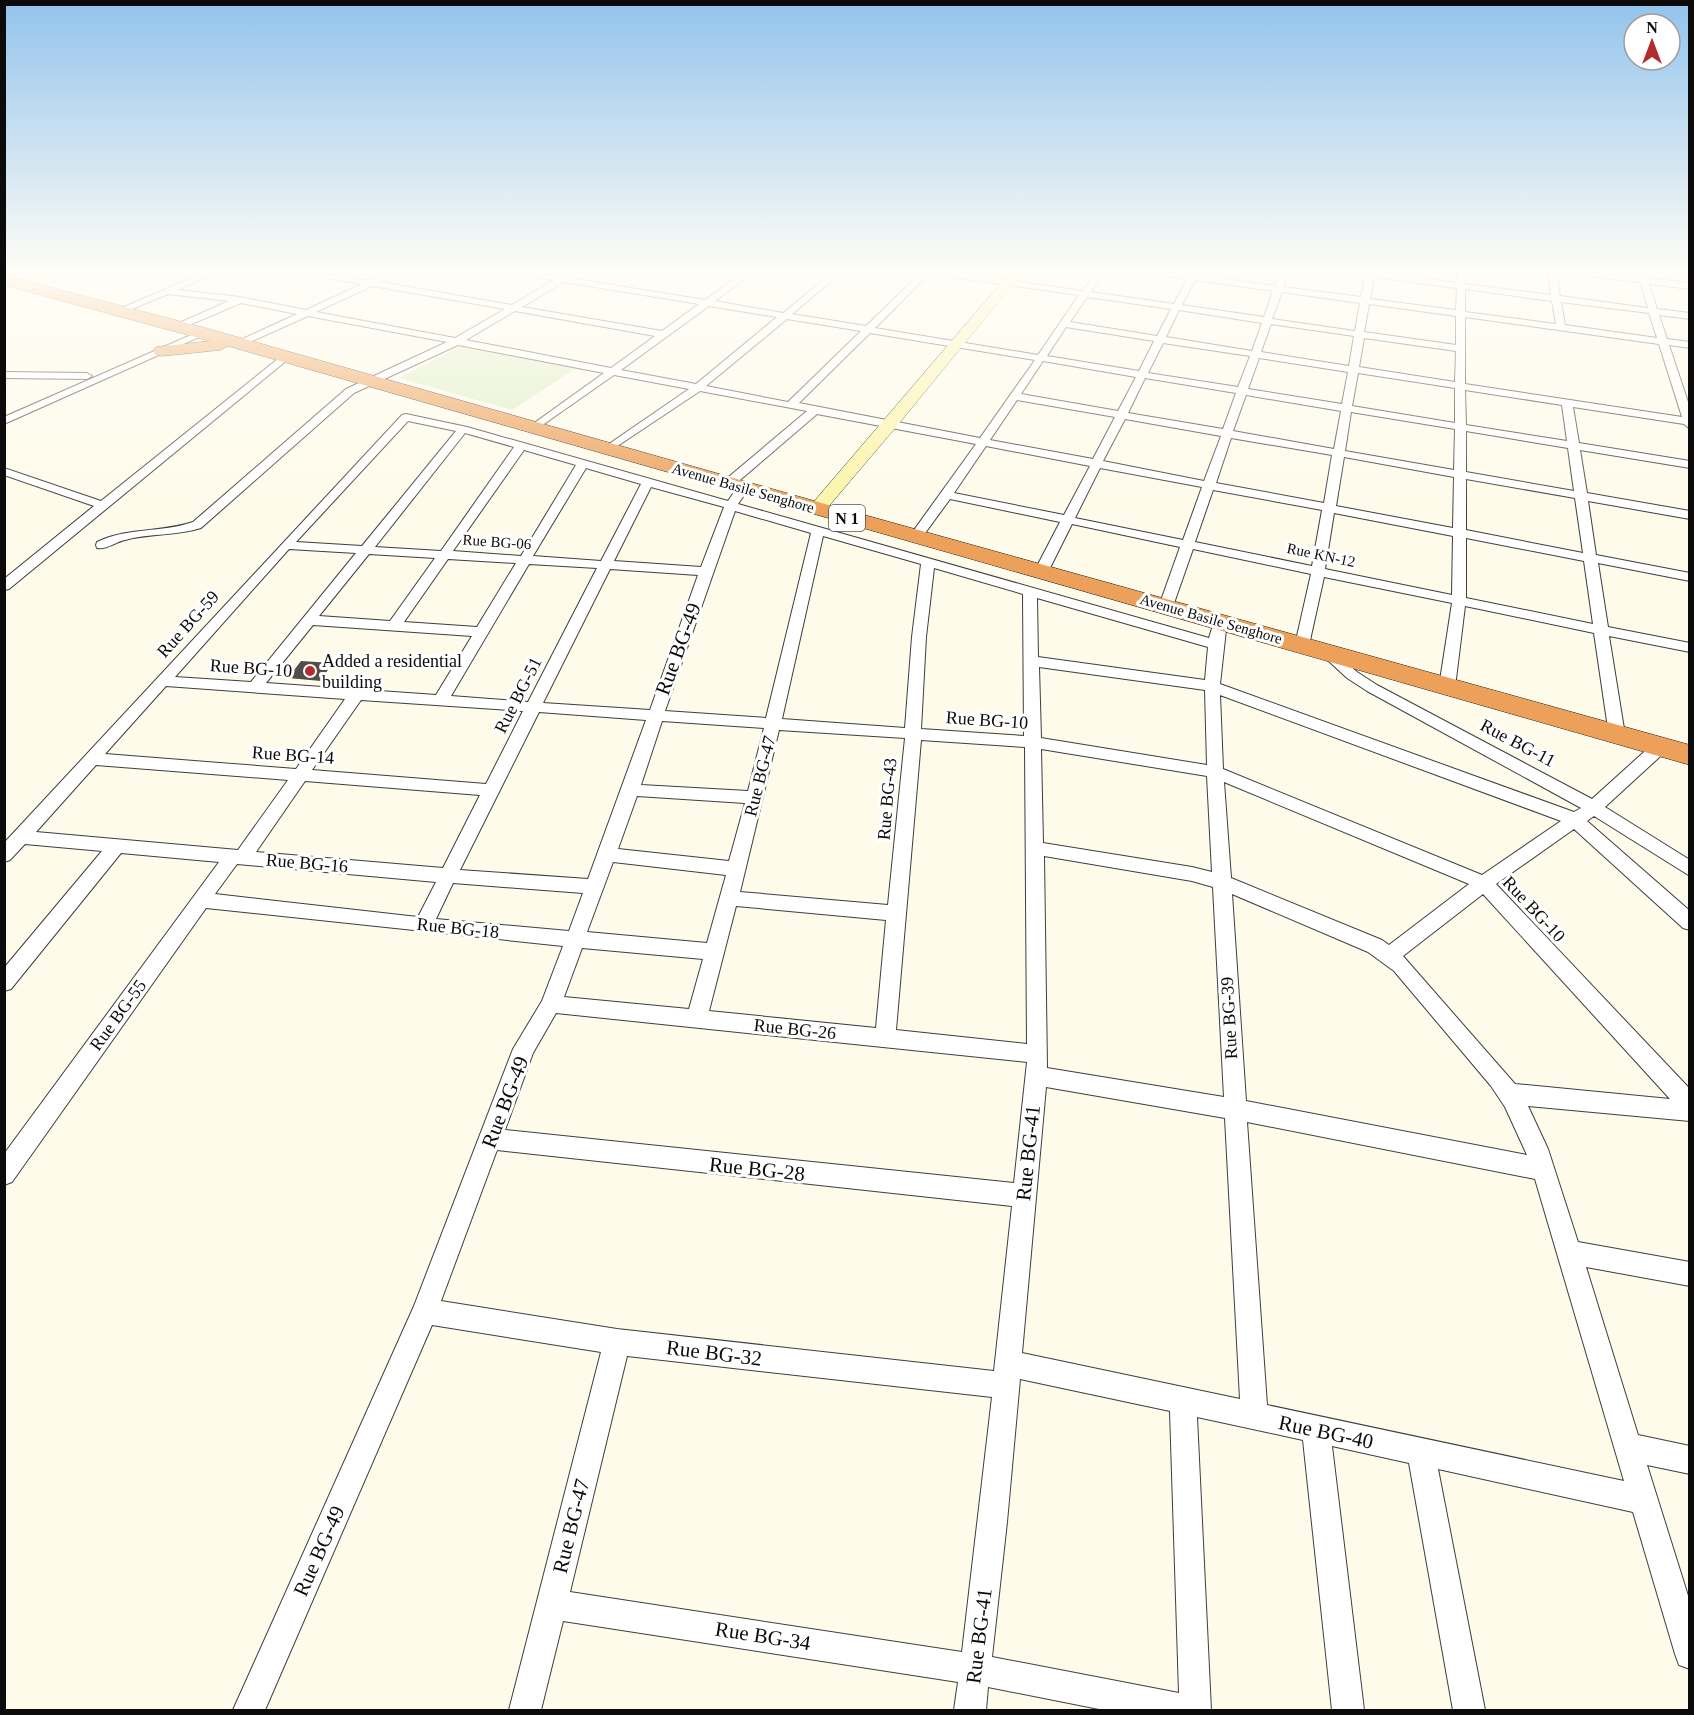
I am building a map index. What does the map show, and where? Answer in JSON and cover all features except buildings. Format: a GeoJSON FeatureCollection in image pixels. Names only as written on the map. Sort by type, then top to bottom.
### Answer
{"type":"FeatureCollection","features":[{"type":"Feature","properties":{"kind":"highway","name":"Avenue Basile Senghore"},"geometry":{"type":"LineString","coordinates":[[276,353],[371,380],[527,437],[610,448],[736,485],[817,521],[915,537],[1220,621],[1689,755]]}},
{"type":"Feature","properties":{"kind":"street"},"geometry":{"type":"LineString","coordinates":[[4,413],[138,353]]}},
{"type":"Feature","properties":{"kind":"street"},"geometry":{"type":"LineString","coordinates":[[4,421],[157,353]]}},
{"type":"Feature","properties":{"kind":"street"},"geometry":{"type":"LineString","coordinates":[[102,545],[124,534],[183,529],[197,525],[350,391],[431,353]]}},
{"type":"Feature","properties":{"kind":"street"},"geometry":{"type":"LineString","coordinates":[[514,353],[1689,577]]}},
{"type":"Feature","properties":{"kind":"street"},"geometry":{"type":"LineString","coordinates":[[394,626],[527,437],[637,353]]}},
{"type":"Feature","properties":{"kind":"street"},"geometry":{"type":"LineString","coordinates":[[610,448],[697,388],[740,353]]}},
{"type":"Feature","properties":{"kind":"street"},"geometry":{"type":"LineString","coordinates":[[791,405],[844,353]]}},
{"type":"Feature","properties":{"kind":"street"},"geometry":{"type":"LineString","coordinates":[[817,521],[949,353]]}},
{"type":"Feature","properties":{"kind":"street"},"geometry":{"type":"LineString","coordinates":[[1010,353],[1689,465]]}},
{"type":"Feature","properties":{"kind":"street"},"geometry":{"type":"LineString","coordinates":[[915,537],[947,495],[1043,353]]}},
{"type":"Feature","properties":{"kind":"street"},"geometry":{"type":"LineString","coordinates":[[1041,572],[1153,353]]}},
{"type":"Feature","properties":{"kind":"street"},"geometry":{"type":"LineString","coordinates":[[1249,353],[1689,423],[1667,353]]}},
{"type":"Feature","properties":{"kind":"street"},"geometry":{"type":"LineString","coordinates":[[1302,645],[1318,571],[1356,353]]}},
{"type":"Feature","properties":{"kind":"street"},"geometry":{"type":"LineString","coordinates":[[1447,687],[1459,600],[1460,353]]}},
{"type":"Feature","properties":{"kind":"street"},"geometry":{"type":"LineString","coordinates":[[1166,606],[1255,354]]}},
{"type":"Feature","properties":{"kind":"street"},"geometry":{"type":"LineString","coordinates":[[4,586],[287,356]]}},
{"type":"Feature","properties":{"kind":"street"},"geometry":{"type":"LineString","coordinates":[[4,375],[87,376]]}},
{"type":"Feature","properties":{"kind":"street"},"geometry":{"type":"LineString","coordinates":[[1675,379],[1689,381]]}},
{"type":"Feature","properties":{"kind":"street"},"geometry":{"type":"LineString","coordinates":[[1014,396],[1689,515]]}},
{"type":"Feature","properties":{"kind":"street"},"geometry":{"type":"LineString","coordinates":[[1567,403],[1617,735]]}},
{"type":"Feature","properties":{"kind":"street","name":"Rue BG-49"},"geometry":{"type":"LineString","coordinates":[[249,1710],[425,1311],[524,1050],[551,1004],[630,790],[736,485],[815,410]]}},
{"type":"Feature","properties":{"kind":"street","name":"Rue BG-59"},"geometry":{"type":"LineString","coordinates":[[4,855],[402,420],[410,417],[463,429]]}},
{"type":"Feature","properties":{"kind":"street"},"geometry":{"type":"LineString","coordinates":[[255,687],[463,429],[527,437],[582,464],[730,507],[817,521],[928,563],[1214,644]]}},
{"type":"Feature","properties":{"kind":"street"},"geometry":{"type":"LineString","coordinates":[[440,700],[582,464]]}},
{"type":"Feature","properties":{"kind":"street"},"geometry":{"type":"LineString","coordinates":[[4,471],[102,506]]}},
{"type":"Feature","properties":{"kind":"street","name":"Rue BG-51"},"geometry":{"type":"LineString","coordinates":[[423,925],[647,483]]}},
{"type":"Feature","properties":{"kind":"street","name":"Rue KN-12"},"geometry":{"type":"LineString","coordinates":[[947,495],[1689,648]]}},
{"type":"Feature","properties":{"kind":"street","name":"Rue BG-47"},"geometry":{"type":"LineString","coordinates":[[697,1019],[773,724],[817,521]]}},
{"type":"Feature","properties":{"kind":"street","name":"Rue BG-06"},"geometry":{"type":"LineString","coordinates":[[286,545],[706,571]]}},
{"type":"Feature","properties":{"kind":"street","name":"Rue BG-43"},"geometry":{"type":"LineString","coordinates":[[885,1038],[913,734],[919,637],[928,563]]}},
{"type":"Feature","properties":{"kind":"street","name":"Rue BG-41"},"geometry":{"type":"LineString","coordinates":[[970,1710],[993,1522],[1037,1065],[1030,593]]}},
{"type":"Feature","properties":{"kind":"street"},"geometry":{"type":"LineString","coordinates":[[309,620],[482,632]]}},
{"type":"Feature","properties":{"kind":"street","name":"Rue BG-39"},"geometry":{"type":"LineString","coordinates":[[1220,621],[1214,644],[1212,686],[1215,772],[1254,1416]]}},
{"type":"Feature","properties":{"kind":"street","name":"Rue BG-11"},"geometry":{"type":"LineString","coordinates":[[1328,653],[1352,675],[1372,688],[1569,792],[1689,869]]}},
{"type":"Feature","properties":{"kind":"street"},"geometry":{"type":"LineString","coordinates":[[1031,661],[1212,686],[1574,819],[1689,923]]}},
{"type":"Feature","properties":{"kind":"street","name":"Rue BG-10"},"geometry":{"type":"LineString","coordinates":[[163,681],[1032,742],[1215,772],[1484,883],[1689,1105]]}},
{"type":"Feature","properties":{"kind":"street","name":"Rue BG-55"},"geometry":{"type":"LineString","coordinates":[[4,1174],[201,900],[300,775],[356,695]]}},
{"type":"Feature","properties":{"kind":"street"},"geometry":{"type":"LineString","coordinates":[[1390,955],[1484,883],[1594,807],[1660,747]]}},
{"type":"Feature","properties":{"kind":"street","name":"Rue BG-14"},"geometry":{"type":"LineString","coordinates":[[92,759],[492,790]]}},
{"type":"Feature","properties":{"kind":"street"},"geometry":{"type":"LineString","coordinates":[[630,790],[755,798]]}},
{"type":"Feature","properties":{"kind":"street","name":"Rue BG-16"},"geometry":{"type":"LineString","coordinates":[[21,837],[593,887]]}},
{"type":"Feature","properties":{"kind":"street"},"geometry":{"type":"LineString","coordinates":[[4,983],[116,846]]}},
{"type":"Feature","properties":{"kind":"street"},"geometry":{"type":"LineString","coordinates":[[1034,848],[1192,874],[1221,882],[1375,946],[1401,965],[1511,1094],[1542,1168],[1645,1500],[1689,1654]]}},
{"type":"Feature","properties":{"kind":"street"},"geometry":{"type":"LineString","coordinates":[[606,854],[736,869]]}},
{"type":"Feature","properties":{"kind":"street"},"geometry":{"type":"LineString","coordinates":[[729,898],[897,913]]}},
{"type":"Feature","properties":{"kind":"street","name":"Rue BG-18"},"geometry":{"type":"LineString","coordinates":[[201,900],[423,925],[715,952]]}},
{"type":"Feature","properties":{"kind":"street","name":"Rue BG-26"},"geometry":{"type":"LineString","coordinates":[[551,1004],[885,1038],[1037,1065],[1235,1109],[1542,1168]]}},
{"type":"Feature","properties":{"kind":"street"},"geometry":{"type":"LineString","coordinates":[[1511,1094],[1689,1111]]}},
{"type":"Feature","properties":{"kind":"street","name":"Rue BG-28"},"geometry":{"type":"LineString","coordinates":[[490,1139],[1024,1196]]}},
{"type":"Feature","properties":{"kind":"street"},"geometry":{"type":"LineString","coordinates":[[1568,1252],[1689,1274]]}},
{"type":"Feature","properties":{"kind":"street","name":"Rue BG-32"},"geometry":{"type":"LineString","coordinates":[[425,1311],[617,1342],[1006,1374]]}},
{"type":"Feature","properties":{"kind":"street","name":"Rue BG-47"},"geometry":{"type":"LineString","coordinates":[[525,1710],[617,1342]]}},
{"type":"Feature","properties":{"kind":"street","name":"Rue BG-40"},"geometry":{"type":"LineString","coordinates":[[1006,1374],[1183,1401],[1645,1500]]}},
{"type":"Feature","properties":{"kind":"street"},"geometry":{"type":"LineString","coordinates":[[1183,1401],[1194,1710]]}},
{"type":"Feature","properties":{"kind":"street"},"geometry":{"type":"LineString","coordinates":[[1316,1430],[1348,1710]]}},
{"type":"Feature","properties":{"kind":"street"},"geometry":{"type":"LineString","coordinates":[[1628,1447],[1689,1460]]}},
{"type":"Feature","properties":{"kind":"street"},"geometry":{"type":"LineString","coordinates":[[1421,1452],[1469,1710]]}},
{"type":"Feature","properties":{"kind":"street","name":"Rue BG-34"},"geometry":{"type":"LineString","coordinates":[[552,1604],[974,1669],[1182,1710]]}},
{"type":"Feature","properties":{"kind":"green space"},"geometry":{"type":"Polygon","coordinates":[[[447,353],[500,353],[575,369],[512,410],[399,378],[447,353]]]}},
{"type":"Feature","properties":{"kind":"place","name":"Added a residential building"},"geometry":{"type":"Point","coordinates":[310,671]}}]}
